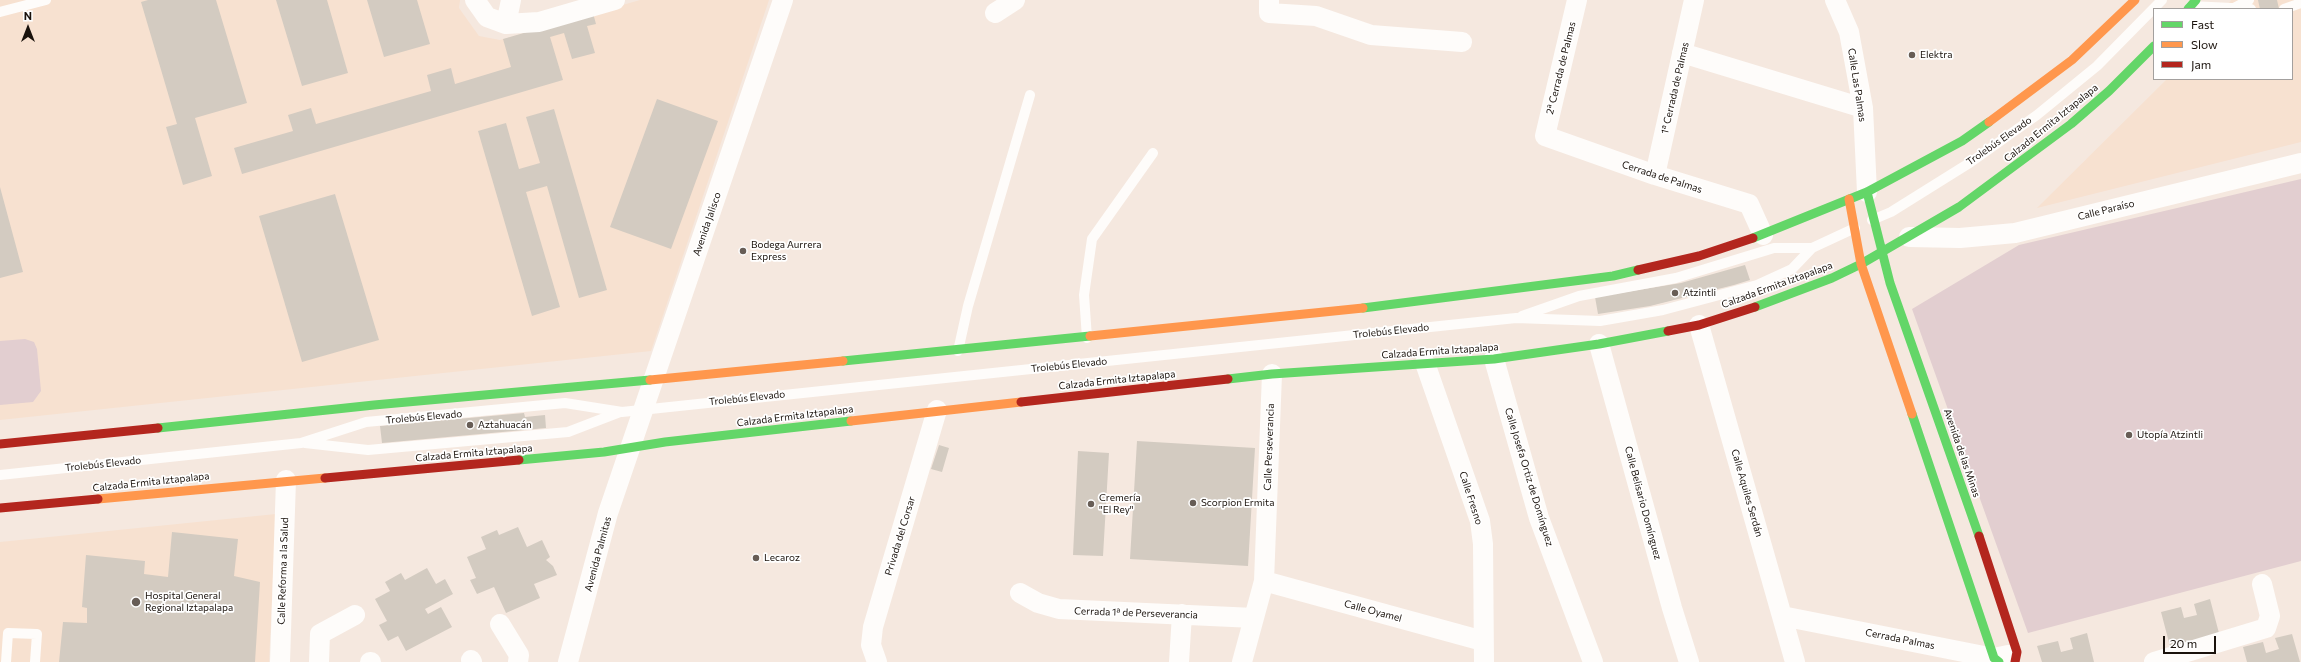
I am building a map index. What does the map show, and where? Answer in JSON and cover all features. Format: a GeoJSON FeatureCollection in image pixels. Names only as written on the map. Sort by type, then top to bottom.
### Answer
{"type":"FeatureCollection","features":[{"type":"Feature","properties":{"kind":"main road"},"geometry":{"type":"LineString","coordinates":[[0,444],[374,405],[654,380],[1087,338],[1421,302],[1613,276],[1699,256],[1763,234],[1861,188],[1915,168],[1962,141],[2072,60],[2135,0]]}},
{"type":"Feature","properties":{"kind":"main road","name":"Calzada Ermita Iztapalapa"},"geometry":{"type":"LineString","coordinates":[[0,508],[286,480],[604,452],[632,447],[938,410],[1272,374],[1494,359],[1599,344],[1699,325],[1760,306],[1861,264],[1959,207],[2070,124],[2109,91],[2153,47]]}},
{"type":"Feature","properties":{"kind":"main road","name":"Calle Las Palmas"},"geometry":{"type":"LineString","coordinates":[[1861,188],[1882,252]]}},
{"type":"Feature","properties":{"kind":"main road","name":"Calle Las Palmas"},"geometry":{"type":"LineString","coordinates":[[1861,188],[1861,264]]}},
{"type":"Feature","properties":{"kind":"main road","name":"Avenida de las Minas"},"geometry":{"type":"LineString","coordinates":[[1882,252],[1890,283],[1995,582],[2016,657]]}},
{"type":"Feature","properties":{"kind":"main road"},"geometry":{"type":"LineString","coordinates":[[1861,264],[1997,660]]}},
{"type":"Feature","properties":{"kind":"street"},"geometry":{"type":"LineString","coordinates":[[475,0],[487,17],[506,24],[539,22],[615,0]]}},
{"type":"Feature","properties":{"kind":"street"},"geometry":{"type":"LineString","coordinates":[[506,24],[511,0]]}},
{"type":"Feature","properties":{"kind":"street","name":"Avenida Jalisco"},"geometry":{"type":"LineString","coordinates":[[632,447],[783,0]]}},
{"type":"Feature","properties":{"kind":"street"},"geometry":{"type":"LineString","coordinates":[[995,13],[1015,0]]}},
{"type":"Feature","properties":{"kind":"street","name":"2ª Cerrada de Palmas"},"geometry":{"type":"LineString","coordinates":[[1545,136],[1577,0]]}},
{"type":"Feature","properties":{"kind":"street","name":"1ª Cerrada de Palmas"},"geometry":{"type":"LineString","coordinates":[[1655,175],[1694,0]]}},
{"type":"Feature","properties":{"kind":"street","name":"Calle Las Palmas"},"geometry":{"type":"LineString","coordinates":[[1835,0],[1849,32],[1863,108],[1861,188]]}},
{"type":"Feature","properties":{"kind":"street"},"geometry":{"type":"LineString","coordinates":[[1269,7],[1316,16],[1371,35],[1462,42]]}},
{"type":"Feature","properties":{"kind":"street"},"geometry":{"type":"LineString","coordinates":[[1682,53],[1863,108]]}},
{"type":"Feature","properties":{"kind":"street","name":"Cerrada de Palmas"},"geometry":{"type":"LineString","coordinates":[[1545,136],[1655,175],[1749,204],[1763,234]]}},
{"type":"Feature","properties":{"kind":"street","name":"Calle Paraíso"},"geometry":{"type":"LineString","coordinates":[[1909,237],[1960,238],[2014,232],[2301,163]]}},
{"type":"Feature","properties":{"kind":"street","name":"Calle Aquiles Serdán"},"geometry":{"type":"LineString","coordinates":[[1699,325],[1795,662]]}},
{"type":"Feature","properties":{"kind":"street","name":"Calle Belisario Domínguez"},"geometry":{"type":"LineString","coordinates":[[1599,344],[1672,608],[1689,662]]}},
{"type":"Feature","properties":{"kind":"street","name":"Calle Josefa Ortiz de Domínguez"},"geometry":{"type":"LineString","coordinates":[[1494,359],[1539,518],[1593,662]]}},
{"type":"Feature","properties":{"kind":"street","name":"Calle Fresno"},"geometry":{"type":"LineString","coordinates":[[1425,363],[1480,520],[1483,544],[1484,662]]}},
{"type":"Feature","properties":{"kind":"street","name":"Calle Perseverancia"},"geometry":{"type":"LineString","coordinates":[[1242,662],[1264,581],[1272,374]]}},
{"type":"Feature","properties":{"kind":"street","name":"Privada del Corsar"},"geometry":{"type":"LineString","coordinates":[[877,662],[871,645],[873,627],[938,410]]}},
{"type":"Feature","properties":{"kind":"street","name":"Avenida Palmitas"},"geometry":{"type":"LineString","coordinates":[[568,662],[608,513],[632,447]]}},
{"type":"Feature","properties":{"kind":"street","name":"Calle Reforma a la Salud"},"geometry":{"type":"LineString","coordinates":[[280,662],[286,480]]}},
{"type":"Feature","properties":{"kind":"street","name":"Calle Oyamel"},"geometry":{"type":"LineString","coordinates":[[1264,581],[1483,641]]}},
{"type":"Feature","properties":{"kind":"street"},"geometry":{"type":"LineString","coordinates":[[2154,662],[2266,628],[2270,616],[2262,584]]}},
{"type":"Feature","properties":{"kind":"street","name":"Cerrada 1ª de Perseverancia"},"geometry":{"type":"LineString","coordinates":[[1020,594],[1038,603],[1059,610],[1254,618]]}},
{"type":"Feature","properties":{"kind":"street"},"geometry":{"type":"LineString","coordinates":[[1179,662],[1182,614]]}},
{"type":"Feature","properties":{"kind":"street"},"geometry":{"type":"LineString","coordinates":[[319,662],[320,634],[355,615]]}},
{"type":"Feature","properties":{"kind":"street","name":"Cerrada Palmas"},"geometry":{"type":"LineString","coordinates":[[1782,616],[1997,660],[2016,657]]}},
{"type":"Feature","properties":{"kind":"street"},"geometry":{"type":"LineString","coordinates":[[500,624],[520,655],[518,662]]}},
{"type":"Feature","properties":{"kind":"lane"},"geometry":{"type":"LineString","coordinates":[[0,12],[46,0]]}},
{"type":"Feature","properties":{"kind":"lane","name":"Trolebús Elevado"},"geometry":{"type":"LineString","coordinates":[[2154,8],[2162,0]]}},
{"type":"Feature","properties":{"kind":"lane"},"geometry":{"type":"LineString","coordinates":[[2192,5],[2234,8],[2249,0]]}},
{"type":"Feature","properties":{"kind":"lane"},"geometry":{"type":"LineString","coordinates":[[2287,8],[2301,3]]}},
{"type":"Feature","properties":{"kind":"lane","name":"Trolebús Elevado"},"geometry":{"type":"LineString","coordinates":[[301,443],[368,450],[568,432],[622,412],[1516,318],[1600,321],[1663,310],[1757,284],[1792,269],[1812,248],[1891,212],[1971,162],[2037,114],[2097,66],[2153,9]]}},
{"type":"Feature","properties":{"kind":"lane"},"geometry":{"type":"LineString","coordinates":[[958,351],[968,306],[1030,95]]}},
{"type":"Feature","properties":{"kind":"lane"},"geometry":{"type":"LineString","coordinates":[[1087,338],[1084,295],[1092,239],[1154,153]]}},
{"type":"Feature","properties":{"kind":"lane","name":"Trolebús Elevado"},"geometry":{"type":"LineString","coordinates":[[1516,318],[1579,296],[1676,278],[1774,248],[1812,248]]}},
{"type":"Feature","properties":{"kind":"lane","name":"Trolebús Elevado"},"geometry":{"type":"LineString","coordinates":[[0,475],[301,443],[366,422],[565,403],[622,412]]}},
{"type":"Feature","properties":{"kind":"lane"},"geometry":{"type":"LineString","coordinates":[[6,662],[8,633],[37,634],[35,662]]}},
{"type":"Feature","properties":{"kind":"shaded area"},"geometry":{"type":"Polygon","coordinates":[[[0,0],[460,0],[459,8],[479,36],[500,40],[640,0],[769,0],[651,351],[0,420],[0,0]]]}},
{"type":"Feature","properties":{"kind":"shaded area"},"geometry":{"type":"Polygon","coordinates":[[[2231,0],[2301,0],[2301,142],[2037,208],[2166,80],[2293,80],[2293,8],[2226,8],[2231,0]]]}},
{"type":"Feature","properties":{"kind":"shaded area","name":"Utopía Atzintli"},"geometry":{"type":"Polygon","coordinates":[[[2301,179],[2301,561],[2028,633],[1912,309],[2019,245],[2301,179]]]}},
{"type":"Feature","properties":{"kind":"shaded area"},"geometry":{"type":"Polygon","coordinates":[[[25,339],[34,342],[37,349],[41,391],[33,402],[0,405],[0,341],[25,339]]]}},
{"type":"Feature","properties":{"kind":"shaded area","name":"Hospital General Regional Iztapalapa"},"geometry":{"type":"Polygon","coordinates":[[[276,514],[269,662],[0,662],[0,542],[276,514]]]}},
{"type":"Feature","properties":{"kind":"building"},"geometry":{"type":"Polygon","coordinates":[[[148,0],[216,0],[247,103],[195,118],[212,176],[183,185],[166,127],[177,124],[141,2],[148,0]]]}},
{"type":"Feature","properties":{"kind":"building"},"geometry":{"type":"Polygon","coordinates":[[[276,0],[327,0],[348,73],[302,86],[276,0]]]}},
{"type":"Feature","properties":{"kind":"building"},"geometry":{"type":"Polygon","coordinates":[[[367,0],[417,0],[430,44],[384,57],[367,0]]]}},
{"type":"Feature","properties":{"kind":"building"},"geometry":{"type":"Polygon","coordinates":[[[2258,0],[2277,0],[2279,8],[2260,8],[2258,0]]]}},
{"type":"Feature","properties":{"kind":"building"},"geometry":{"type":"Polygon","coordinates":[[[593,13],[596,24],[587,26],[595,53],[572,59],[564,33],[550,37],[563,80],[242,174],[234,148],[293,131],[288,115],[311,108],[316,124],[431,91],[427,75],[451,68],[455,84],[511,67],[503,39],[593,13]]]}},
{"type":"Feature","properties":{"kind":"building"},"geometry":{"type":"Polygon","coordinates":[[[657,99],[718,121],[671,249],[610,227],[657,99]]]}},
{"type":"Feature","properties":{"kind":"building"},"geometry":{"type":"Polygon","coordinates":[[[554,109],[607,290],[579,298],[547,186],[526,192],[560,307],[532,316],[478,131],[506,123],[519,169],[540,163],[526,117],[554,109]]]}},
{"type":"Feature","properties":{"kind":"building"},"geometry":{"type":"Polygon","coordinates":[[[0,187],[23,272],[0,278],[0,187]]]}},
{"type":"Feature","properties":{"kind":"building"},"geometry":{"type":"Polygon","coordinates":[[[335,194],[379,340],[302,362],[259,216],[335,194]]]}},
{"type":"Feature","properties":{"kind":"building"},"geometry":{"type":"Polygon","coordinates":[[[1745,265],[1750,280],[1650,306],[1598,314],[1595,297],[1681,283],[1745,265]]]}},
{"type":"Feature","properties":{"kind":"building"},"geometry":{"type":"Polygon","coordinates":[[[524,413],[525,417],[545,415],[546,428],[382,443],[380,426],[524,413]]]}},
{"type":"Feature","properties":{"kind":"building","name":"Scorpion Ermita"},"geometry":{"type":"Polygon","coordinates":[[[1137,441],[1255,448],[1248,566],[1130,559],[1137,441]]]}},
{"type":"Feature","properties":{"kind":"building"},"geometry":{"type":"Polygon","coordinates":[[[939,445],[949,448],[942,472],[931,469],[939,445]]]}},
{"type":"Feature","properties":{"kind":"building","name":"Cremería \"El Rey\""},"geometry":{"type":"Polygon","coordinates":[[[1078,451],[1109,453],[1103,556],[1073,555],[1078,451]]]}},
{"type":"Feature","properties":{"kind":"building"},"geometry":{"type":"Polygon","coordinates":[[[518,527],[527,547],[542,540],[550,557],[546,560],[553,566],[557,575],[534,584],[540,598],[506,613],[494,587],[477,594],[470,580],[476,578],[467,557],[486,549],[481,537],[497,530],[499,535],[518,527]]]}},
{"type":"Feature","properties":{"kind":"building"},"geometry":{"type":"Polygon","coordinates":[[[172,532],[238,539],[234,576],[260,582],[255,662],[59,662],[63,622],[87,623],[87,608],[82,607],[86,555],[145,561],[144,574],[168,577],[172,532]]]}},
{"type":"Feature","properties":{"kind":"building"},"geometry":{"type":"Polygon","coordinates":[[[427,568],[436,584],[445,579],[453,594],[425,609],[428,614],[441,607],[452,627],[406,651],[398,636],[388,641],[379,625],[387,621],[375,599],[390,591],[385,582],[401,573],[405,580],[427,568]]]}},
{"type":"Feature","properties":{"kind":"building"},"geometry":{"type":"Polygon","coordinates":[[[2210,599],[2220,637],[2171,650],[2161,612],[2181,607],[2184,618],[2197,615],[2194,604],[2210,599]]]}},
{"type":"Feature","properties":{"kind":"building"},"geometry":{"type":"Polygon","coordinates":[[[2087,633],[2094,662],[2042,662],[2037,646],[2058,641],[2061,652],[2073,649],[2070,638],[2087,633]]]}},
{"type":"Feature","properties":{"kind":"building"},"geometry":{"type":"Polygon","coordinates":[[[2292,634],[2300,662],[2247,662],[2243,647],[2263,642],[2266,653],[2279,649],[2275,638],[2292,634]]]}},
{"type":"Feature","properties":{"kind":"traffic: fast"},"geometry":{"type":"LineString","coordinates":[[2189,8],[2196,0]]}},
{"type":"Feature","properties":{"kind":"traffic: fast"},"geometry":{"type":"LineString","coordinates":[[1755,307],[1832,278],[1861,264],[1959,207],[2071,124],[2109,91],[2153,47]]}},
{"type":"Feature","properties":{"kind":"traffic: fast"},"geometry":{"type":"LineString","coordinates":[[1753,238],[1867,192],[1962,141],[1989,122]]}},
{"type":"Feature","properties":{"kind":"traffic: fast"},"geometry":{"type":"LineString","coordinates":[[1867,192],[1890,283],[1979,536]]}},
{"type":"Feature","properties":{"kind":"traffic: fast"},"geometry":{"type":"LineString","coordinates":[[1363,308],[1613,276],[1638,270]]}},
{"type":"Feature","properties":{"kind":"traffic: fast"},"geometry":{"type":"LineString","coordinates":[[1228,379],[1272,374],[1494,359],[1599,344],[1668,331]]}},
{"type":"Feature","properties":{"kind":"traffic: fast"},"geometry":{"type":"LineString","coordinates":[[843,361],[1090,336]]}},
{"type":"Feature","properties":{"kind":"traffic: fast"},"geometry":{"type":"LineString","coordinates":[[158,428],[374,405],[650,380]]}},
{"type":"Feature","properties":{"kind":"traffic: fast"},"geometry":{"type":"LineString","coordinates":[[1912,414],[1994,658],[1999,662]]}},
{"type":"Feature","properties":{"kind":"traffic: fast"},"geometry":{"type":"LineString","coordinates":[[519,460],[604,452],[665,442],[851,421]]}},
{"type":"Feature","properties":{"kind":"traffic: slow"},"geometry":{"type":"LineString","coordinates":[[1989,122],[2072,60],[2135,0]]}},
{"type":"Feature","properties":{"kind":"traffic: slow"},"geometry":{"type":"LineString","coordinates":[[1849,199],[1861,264],[1912,414]]}},
{"type":"Feature","properties":{"kind":"traffic: slow"},"geometry":{"type":"LineString","coordinates":[[1090,336],[1363,308]]}},
{"type":"Feature","properties":{"kind":"traffic: slow"},"geometry":{"type":"LineString","coordinates":[[650,380],[843,361]]}},
{"type":"Feature","properties":{"kind":"traffic: slow"},"geometry":{"type":"LineString","coordinates":[[851,421],[1021,402]]}},
{"type":"Feature","properties":{"kind":"traffic: slow"},"geometry":{"type":"LineString","coordinates":[[98,499],[325,478]]}},
{"type":"Feature","properties":{"kind":"traffic: jam"},"geometry":{"type":"LineString","coordinates":[[1638,270],[1699,256],[1753,238]]}},
{"type":"Feature","properties":{"kind":"traffic: jam"},"geometry":{"type":"LineString","coordinates":[[1668,331],[1699,325],[1755,307]]}},
{"type":"Feature","properties":{"kind":"traffic: jam"},"geometry":{"type":"LineString","coordinates":[[1021,402],[1228,379]]}},
{"type":"Feature","properties":{"kind":"traffic: jam"},"geometry":{"type":"LineString","coordinates":[[0,444],[158,428]]}},
{"type":"Feature","properties":{"kind":"traffic: jam"},"geometry":{"type":"LineString","coordinates":[[325,478],[519,460]]}},
{"type":"Feature","properties":{"kind":"traffic: jam"},"geometry":{"type":"LineString","coordinates":[[0,508],[98,499]]}},
{"type":"Feature","properties":{"kind":"traffic: jam"},"geometry":{"type":"LineString","coordinates":[[1979,536],[2017,652],[2015,662]]}},
{"type":"Feature","properties":{"kind":"place","name":"Elektra"},"geometry":{"type":"Point","coordinates":[1912,55]}},
{"type":"Feature","properties":{"kind":"place","name":"Bodega Aurrera Express"},"geometry":{"type":"Point","coordinates":[743,251]}},
{"type":"Feature","properties":{"kind":"place","name":"Atzintli"},"geometry":{"type":"Point","coordinates":[1675,293]}},
{"type":"Feature","properties":{"kind":"place","name":"Aztahuacán"},"geometry":{"type":"Point","coordinates":[470,425]}},
{"type":"Feature","properties":{"kind":"place","name":"Utopía Atzintli"},"geometry":{"type":"Point","coordinates":[2129,435]}},
{"type":"Feature","properties":{"kind":"place","name":"Scorpion Ermita"},"geometry":{"type":"Point","coordinates":[1193,503]}},
{"type":"Feature","properties":{"kind":"place","name":"Cremería \"El Rey\""},"geometry":{"type":"Point","coordinates":[1091,504]}},
{"type":"Feature","properties":{"kind":"place","name":"Lecaroz"},"geometry":{"type":"Point","coordinates":[756,558]}},
{"type":"Feature","properties":{"kind":"place","name":"Hospital General Regional Iztapalapa"},"geometry":{"type":"Point","coordinates":[136,602]}}]}
